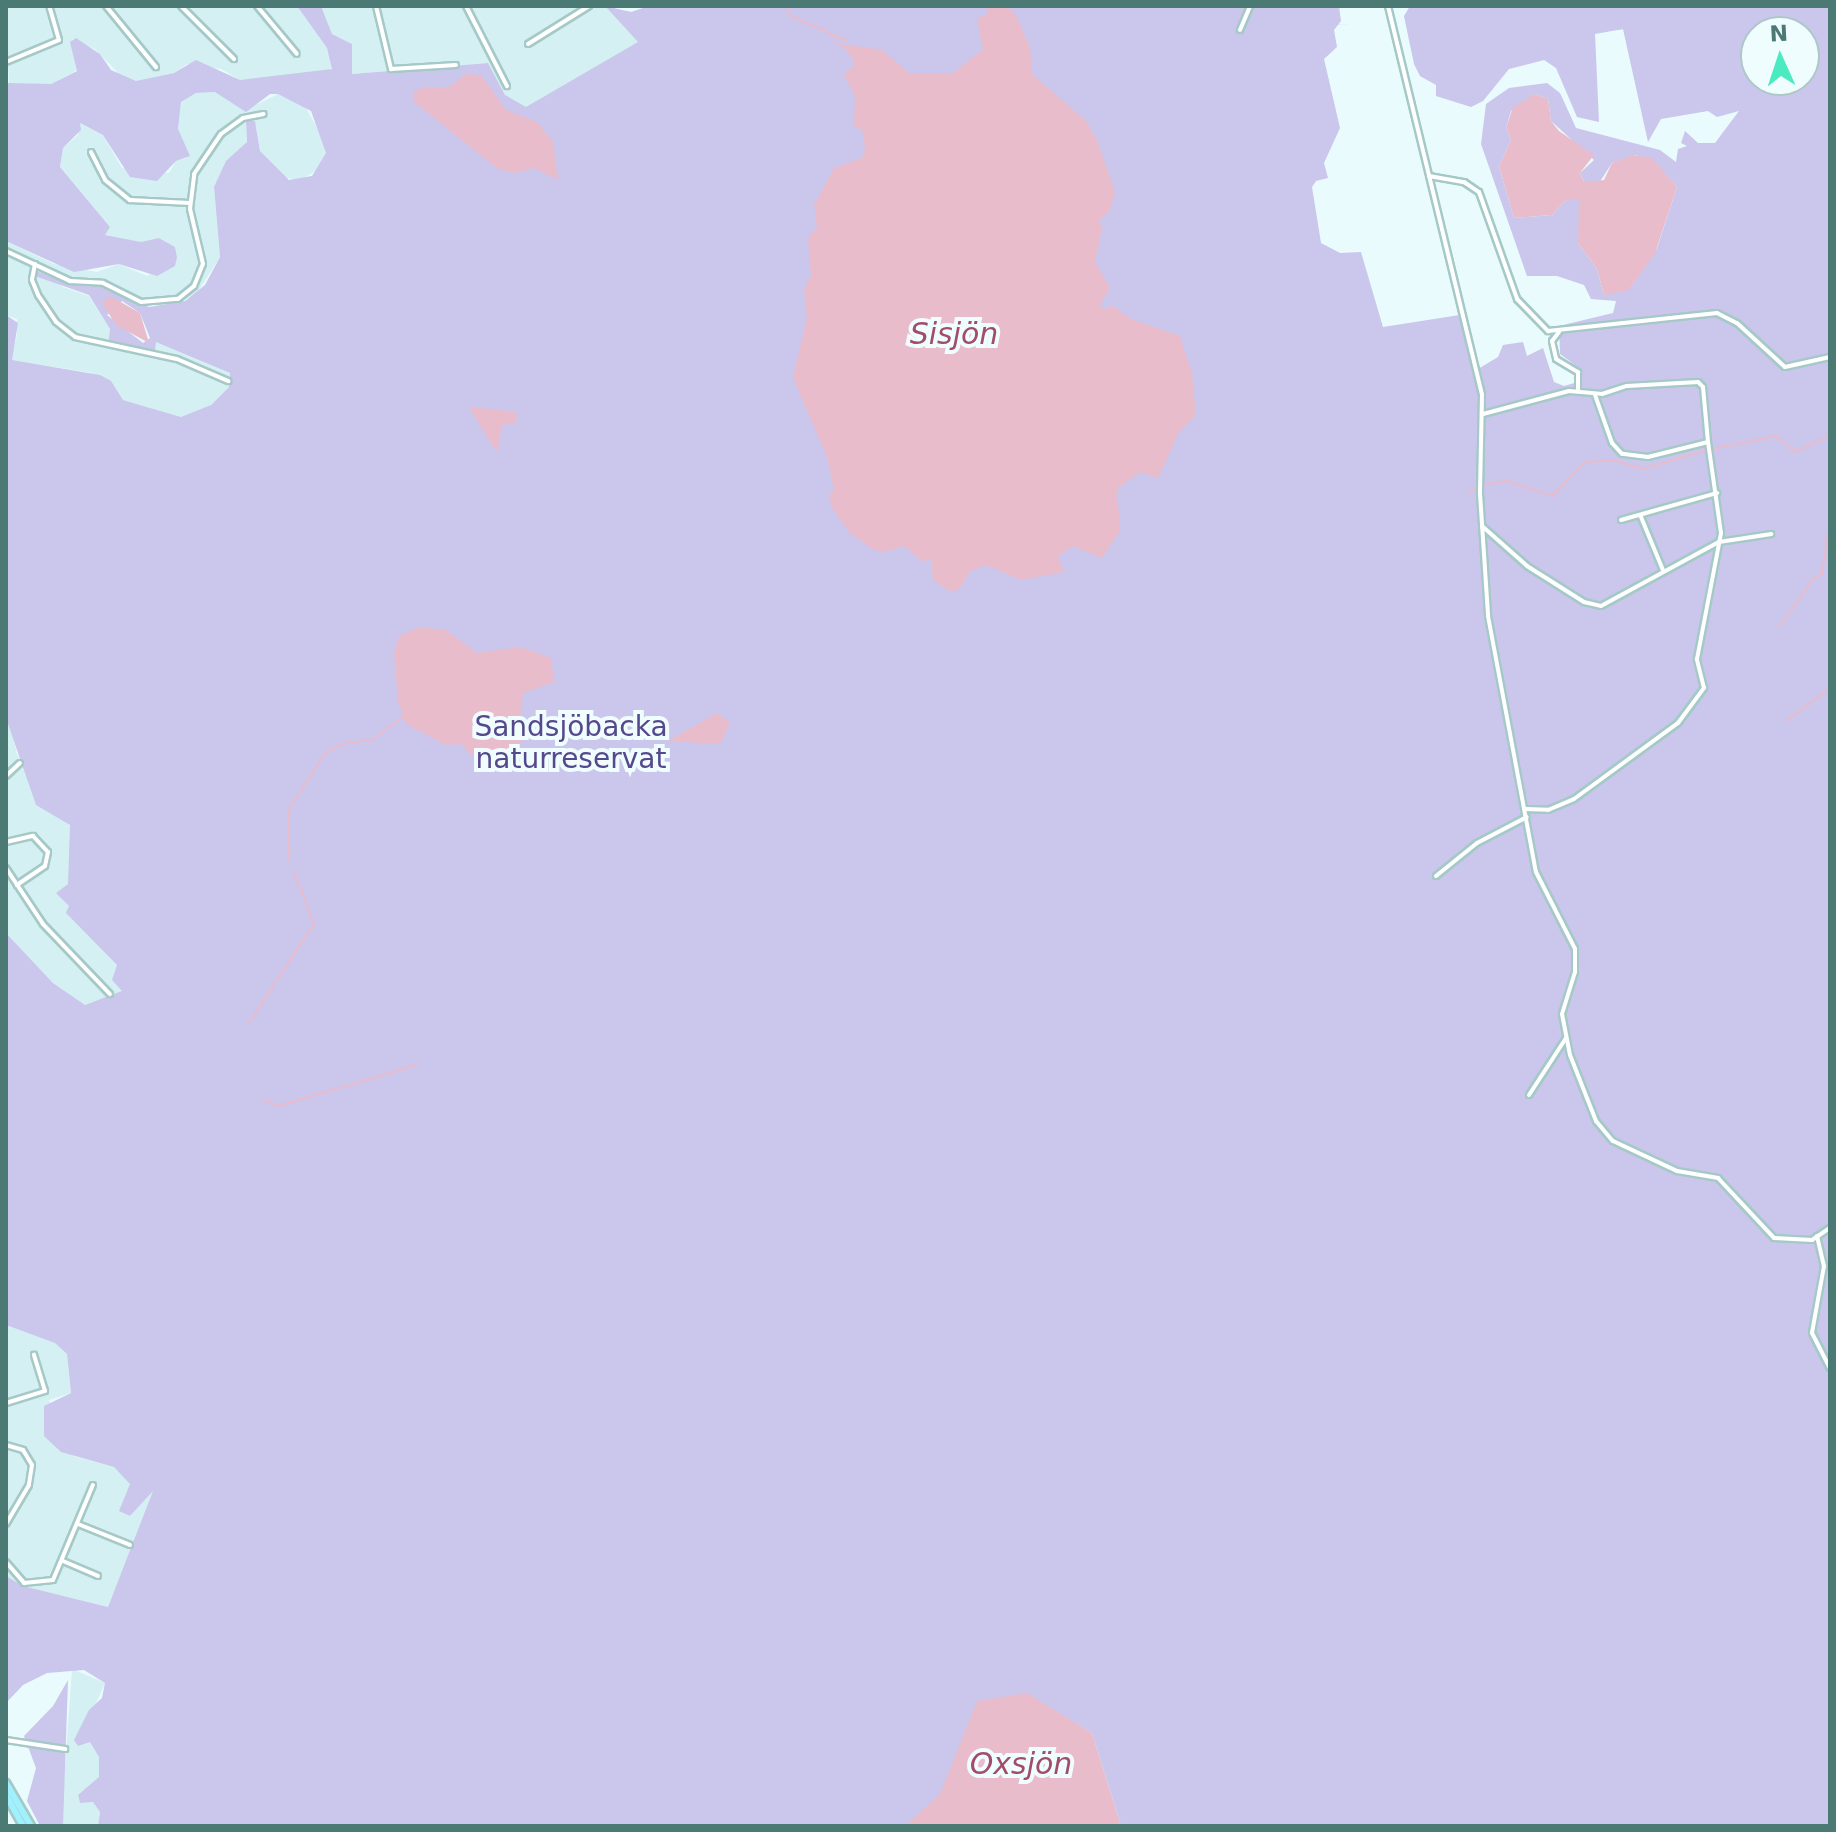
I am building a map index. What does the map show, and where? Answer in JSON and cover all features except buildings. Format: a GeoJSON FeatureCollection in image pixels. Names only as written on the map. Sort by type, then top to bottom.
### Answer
{"type":"FeatureCollection","features":[{"type":"Feature","properties":{"kind":"main road"},"geometry":{"type":"LineString","coordinates":[[6,1783],[31,1826]]}},
{"type":"Feature","properties":{"kind":"main road"},"geometry":{"type":"LineString","coordinates":[[6,1795],[23,1826]]}},
{"type":"Feature","properties":{"kind":"street"},"geometry":{"type":"LineString","coordinates":[[6,62],[59,40],[49,6]]}},
{"type":"Feature","properties":{"kind":"street"},"geometry":{"type":"LineString","coordinates":[[106,6],[156,67]]}},
{"type":"Feature","properties":{"kind":"street"},"geometry":{"type":"LineString","coordinates":[[181,6],[234,59]]}},
{"type":"Feature","properties":{"kind":"street"},"geometry":{"type":"LineString","coordinates":[[257,6],[297,54]]}},
{"type":"Feature","properties":{"kind":"street"},"geometry":{"type":"LineString","coordinates":[[376,6],[391,69],[456,65]]}},
{"type":"Feature","properties":{"kind":"street"},"geometry":{"type":"LineString","coordinates":[[466,6],[507,86]]}},
{"type":"Feature","properties":{"kind":"street"},"geometry":{"type":"LineString","coordinates":[[528,44],[589,6]]}},
{"type":"Feature","properties":{"kind":"street"},"geometry":{"type":"LineString","coordinates":[[1240,30],[1250,6]]}},
{"type":"Feature","properties":{"kind":"street"},"geometry":{"type":"LineString","coordinates":[[1388,6],[1483,414],[1482,526],[1488,616],[1540,883],[1566,924],[1575,949],[1575,972],[1562,1014],[1566,1038],[1596,1121],[1613,1141],[1677,1171],[1718,1178],[1774,1238],[1792,1242],[1817,1236],[1830,1228]]}},
{"type":"Feature","properties":{"kind":"street"},"geometry":{"type":"LineString","coordinates":[[6,251],[70,281],[107,284],[141,302],[172,301],[188,292],[202,269],[190,203],[194,174],[213,142],[243,118],[264,114]]}},
{"type":"Feature","properties":{"kind":"street"},"geometry":{"type":"LineString","coordinates":[[91,152],[104,179],[130,200],[190,203]]}},
{"type":"Feature","properties":{"kind":"street"},"geometry":{"type":"LineString","coordinates":[[1429,176],[1456,180],[1479,192],[1517,299],[1539,327],[1559,332],[1717,313],[1727,316],[1785,367],[1830,357]]}},
{"type":"Feature","properties":{"kind":"street"},"geometry":{"type":"LineString","coordinates":[[35,264],[32,280],[38,295],[56,322],[75,337],[177,359],[228,381]]}},
{"type":"Feature","properties":{"kind":"street"},"geometry":{"type":"LineString","coordinates":[[1559,332],[1552,341],[1556,359],[1578,372],[1578,390]]}},
{"type":"Feature","properties":{"kind":"street"},"geometry":{"type":"LineString","coordinates":[[1483,414],[1578,390],[1595,395],[1627,386],[1698,382],[1703,387],[1717,493],[1719,542],[1697,659],[1706,681],[1694,704],[1678,723],[1574,799],[1548,810],[1525,809]]}},
{"type":"Feature","properties":{"kind":"street"},"geometry":{"type":"LineString","coordinates":[[1595,395],[1612,443],[1622,454],[1642,458],[1708,442]]}},
{"type":"Feature","properties":{"kind":"street"},"geometry":{"type":"LineString","coordinates":[[1621,520],[1641,517],[1717,493]]}},
{"type":"Feature","properties":{"kind":"street"},"geometry":{"type":"LineString","coordinates":[[1641,517],[1663,570]]}},
{"type":"Feature","properties":{"kind":"street"},"geometry":{"type":"LineString","coordinates":[[1482,526],[1527,566],[1593,606],[1614,604],[1663,570],[1719,542],[1771,534]]}},
{"type":"Feature","properties":{"kind":"street"},"geometry":{"type":"LineString","coordinates":[[6,776],[20,763]]}},
{"type":"Feature","properties":{"kind":"street"},"geometry":{"type":"LineString","coordinates":[[1436,876],[1487,836],[1527,817]]}},
{"type":"Feature","properties":{"kind":"street"},"geometry":{"type":"LineString","coordinates":[[6,842],[33,836],[48,852],[42,869],[17,885]]}},
{"type":"Feature","properties":{"kind":"street"},"geometry":{"type":"LineString","coordinates":[[6,868],[71,957],[110,994]]}},
{"type":"Feature","properties":{"kind":"street"},"geometry":{"type":"LineString","coordinates":[[6,882],[12,879]]}},
{"type":"Feature","properties":{"kind":"street"},"geometry":{"type":"LineString","coordinates":[[1529,1095],[1566,1038]]}},
{"type":"Feature","properties":{"kind":"street"},"geometry":{"type":"LineString","coordinates":[[1817,1236],[1824,1266],[1812,1333],[1830,1368]]}},
{"type":"Feature","properties":{"kind":"street"},"geometry":{"type":"LineString","coordinates":[[6,1403],[45,1391],[34,1355]]}},
{"type":"Feature","properties":{"kind":"street"},"geometry":{"type":"LineString","coordinates":[[6,1445],[23,1450],[32,1465],[29,1485],[6,1524]]}},
{"type":"Feature","properties":{"kind":"street"},"geometry":{"type":"LineString","coordinates":[[6,1562],[24,1583],[35,1585],[53,1580],[93,1485]]}},
{"type":"Feature","properties":{"kind":"street"},"geometry":{"type":"LineString","coordinates":[[78,1524],[130,1545]]}},
{"type":"Feature","properties":{"kind":"street"},"geometry":{"type":"LineString","coordinates":[[63,1561],[98,1576]]}},
{"type":"Feature","properties":{"kind":"street"},"geometry":{"type":"LineString","coordinates":[[6,1740],[65,1749]]}},
{"type":"Feature","properties":{"kind":"shaded area"},"geometry":{"type":"Polygon","coordinates":[[[6,6],[297,6],[327,48],[333,67],[323,73],[240,80],[221,69],[187,64],[174,73],[137,81],[121,76],[95,49],[72,39],[77,70],[51,84],[9,84],[6,6]]]}},
{"type":"Feature","properties":{"kind":"shaded area"},"geometry":{"type":"Polygon","coordinates":[[[321,6],[605,6],[642,46],[535,115],[504,95],[487,63],[352,74],[352,44],[332,34],[321,6]]]}},
{"type":"Feature","properties":{"kind":"shaded area"},"geometry":{"type":"Polygon","coordinates":[[[215,92],[258,104],[278,94],[304,105],[323,138],[326,153],[319,169],[299,181],[281,176],[260,151],[256,125],[246,125],[247,142],[214,187],[220,257],[197,293],[171,306],[136,304],[108,288],[74,285],[39,271],[63,287],[89,296],[110,329],[108,345],[155,351],[155,341],[230,373],[229,387],[203,412],[181,417],[123,400],[115,388],[92,373],[11,360],[17,319],[6,315],[6,241],[54,264],[97,272],[119,264],[147,276],[177,257],[175,247],[159,238],[141,242],[104,235],[110,227],[60,167],[63,148],[78,135],[79,123],[103,135],[122,168],[169,173],[176,161],[186,158],[178,129],[181,102],[196,93],[215,92]]]}},
{"type":"Feature","properties":{"kind":"shaded area"},"geometry":{"type":"Polygon","coordinates":[[[6,706],[17,754],[73,830],[69,883],[57,893],[69,906],[67,913],[117,965],[122,992],[103,1001],[85,1005],[53,983],[6,933],[6,706]]]}},
{"type":"Feature","properties":{"kind":"shaded area"},"geometry":{"type":"Polygon","coordinates":[[[6,1325],[56,1343],[67,1354],[71,1393],[49,1400],[73,1456],[114,1467],[131,1484],[120,1511],[130,1516],[155,1487],[108,1607],[23,1586],[6,1576],[6,1325]]]}},
{"type":"Feature","properties":{"kind":"shaded area"},"geometry":{"type":"Polygon","coordinates":[[[72,1669],[105,1683],[84,1730],[99,1757],[100,1777],[78,1795],[80,1803],[93,1802],[100,1812],[98,1826],[61,1824],[72,1669]]]}},
{"type":"Feature","properties":{"kind":"green space","name":"Sandsjöbacka naturreservat"},"geometry":{"type":"Polygon","coordinates":[[[297,6],[321,6],[332,34],[352,44],[352,74],[488,63],[505,95],[526,107],[638,42],[605,6],[631,12],[649,6],[1339,6],[1341,21],[1334,30],[1337,47],[1324,59],[1340,128],[1324,163],[1328,178],[1316,181],[1312,187],[1321,243],[1340,253],[1361,252],[1383,327],[1466,314],[1478,369],[1498,357],[1503,345],[1523,342],[1527,356],[1543,348],[1554,382],[1564,386],[1578,382],[1579,368],[1560,354],[1559,326],[1613,313],[1616,301],[1591,299],[1584,285],[1557,276],[1527,276],[1481,144],[1486,104],[1509,88],[1547,83],[1560,93],[1576,128],[1660,150],[1676,162],[1678,149],[1687,146],[1681,143],[1685,131],[1698,143],[1715,143],[1739,111],[1717,117],[1708,111],[1661,119],[1648,142],[1623,29],[1595,34],[1599,122],[1577,117],[1556,68],[1544,60],[1509,69],[1483,101],[1471,107],[1436,96],[1436,85],[1420,76],[1414,64],[1404,16],[1410,6],[1830,6],[1830,1826],[1121,1826],[1092,1733],[1047,1706],[1033,1826],[98,1826],[100,1812],[93,1802],[80,1803],[78,1795],[99,1777],[99,1757],[90,1742],[78,1746],[74,1740],[89,1710],[102,1698],[105,1683],[84,1670],[47,1673],[23,1685],[6,1703],[6,1576],[23,1586],[108,1607],[153,1491],[130,1516],[119,1511],[130,1484],[114,1467],[61,1452],[44,1436],[44,1406],[71,1393],[67,1354],[55,1343],[6,1325],[6,933],[53,983],[85,1005],[122,991],[112,980],[117,965],[66,913],[69,906],[56,893],[68,884],[70,825],[36,805],[6,718],[6,315],[18,323],[12,360],[100,375],[111,381],[123,400],[181,417],[211,405],[229,387],[230,373],[156,342],[155,351],[108,345],[110,329],[89,295],[35,276],[36,271],[74,285],[104,286],[149,307],[185,301],[205,285],[220,257],[214,187],[226,161],[247,142],[246,121],[255,121],[260,151],[289,180],[312,176],[326,153],[311,111],[278,94],[270,94],[246,112],[215,92],[196,93],[181,102],[178,129],[190,156],[176,161],[157,181],[130,177],[103,135],[80,123],[81,130],[63,148],[60,167],[110,227],[105,235],[141,242],[159,238],[175,247],[177,257],[175,266],[157,276],[119,264],[74,272],[6,241],[6,83],[51,84],[77,71],[70,42],[76,38],[100,54],[111,70],[136,81],[174,73],[196,60],[240,80],[332,69],[327,48],[297,6]],[[1535,94],[1511,111],[1506,128],[1511,140],[1499,166],[1514,218],[1552,215],[1565,201],[1579,198],[1583,203],[1578,243],[1597,269],[1604,295],[1631,287],[1657,248],[1677,187],[1660,168],[1636,155],[1612,163],[1599,183],[1584,182],[1580,173],[1594,160],[1551,121],[1548,99],[1535,94]],[[122,301],[107,315],[143,343],[150,338],[140,313],[122,301]]]}},
{"type":"Feature","properties":{"kind":"green space"},"geometry":{"type":"Polygon","coordinates":[[[68,1680],[63,1826],[40,1826],[27,1801],[36,1768],[24,1736],[53,1706],[68,1680]]]}},
{"type":"Feature","properties":{"kind":"water","name":"Sisjön"},"geometry":{"type":"Polygon","coordinates":[[[989,6],[1005,6],[1015,13],[1030,47],[1032,74],[1086,121],[1097,140],[1115,192],[1109,212],[1099,220],[1102,228],[1095,262],[1110,288],[1100,305],[1106,310],[1112,305],[1131,319],[1180,336],[1192,373],[1196,415],[1179,432],[1158,478],[1140,472],[1117,489],[1120,531],[1102,558],[1073,546],[1058,556],[1064,572],[1021,580],[986,565],[970,571],[959,590],[949,591],[933,580],[931,560],[921,561],[905,546],[883,552],[872,549],[849,532],[832,508],[829,495],[834,490],[827,457],[793,378],[807,317],[804,290],[811,275],[808,239],[817,226],[814,205],[834,168],[862,158],[865,149],[863,132],[854,125],[855,96],[844,75],[855,64],[843,44],[882,50],[909,73],[952,74],[983,49],[977,18],[986,15],[989,6]]]}},
{"type":"Feature","properties":{"kind":"water"},"geometry":{"type":"Polygon","coordinates":[[[466,74],[481,75],[506,110],[537,122],[553,142],[558,180],[534,168],[514,173],[498,169],[413,101],[413,93],[421,88],[449,87],[466,74]]]}},
{"type":"Feature","properties":{"kind":"water"},"geometry":{"type":"Polygon","coordinates":[[[1535,94],[1548,99],[1551,121],[1559,131],[1594,155],[1580,173],[1584,182],[1604,180],[1612,163],[1633,155],[1652,158],[1677,187],[1655,253],[1629,290],[1604,295],[1597,269],[1578,243],[1579,199],[1565,201],[1552,215],[1514,218],[1499,166],[1511,140],[1506,128],[1513,107],[1535,94]]]}},
{"type":"Feature","properties":{"kind":"water"},"geometry":{"type":"Polygon","coordinates":[[[110,296],[140,313],[149,343],[116,325],[102,303],[110,296]]]}},
{"type":"Feature","properties":{"kind":"water"},"geometry":{"type":"Polygon","coordinates":[[[469,407],[516,412],[517,422],[502,425],[497,453],[469,407]]]}},
{"type":"Feature","properties":{"kind":"water"},"geometry":{"type":"Polygon","coordinates":[[[420,627],[446,630],[477,653],[521,647],[551,658],[554,682],[523,693],[519,727],[525,738],[513,751],[474,757],[461,744],[446,745],[406,724],[398,701],[394,653],[399,636],[420,627]]]}},
{"type":"Feature","properties":{"kind":"water"},"geometry":{"type":"Polygon","coordinates":[[[717,713],[730,722],[720,744],[668,741],[717,713]]]}},
{"type":"Feature","properties":{"kind":"water","name":"Oxsjön"},"geometry":{"type":"Polygon","coordinates":[[[1027,1693],[1092,1733],[1121,1826],[905,1826],[940,1794],[977,1701],[1027,1693]]]}},
{"type":"Feature","properties":{"kind":"waterway"},"geometry":{"type":"LineString","coordinates":[[785,6],[791,16],[846,40]]}},
{"type":"Feature","properties":{"kind":"waterway"},"geometry":{"type":"LineString","coordinates":[[834,40],[845,48]]}},
{"type":"Feature","properties":{"kind":"waterway"},"geometry":{"type":"LineString","coordinates":[[1712,449],[1777,436],[1795,452],[1830,435]]}},
{"type":"Feature","properties":{"kind":"waterway"},"geometry":{"type":"LineString","coordinates":[[1483,485],[1506,481],[1552,496],[1585,462],[1612,460],[1643,469],[1706,450]]}},
{"type":"Feature","properties":{"kind":"waterway"},"geometry":{"type":"LineString","coordinates":[[1469,492],[1477,487]]}},
{"type":"Feature","properties":{"kind":"waterway"},"geometry":{"type":"LineString","coordinates":[[1779,627],[1814,578],[1822,574],[1830,518]]}},
{"type":"Feature","properties":{"kind":"waterway"},"geometry":{"type":"LineString","coordinates":[[1786,721],[1830,688]]}},
{"type":"Feature","properties":{"kind":"waterway"},"geometry":{"type":"LineString","coordinates":[[288,861],[288,810],[326,752],[342,744],[372,740],[403,717]]}},
{"type":"Feature","properties":{"kind":"waterway"},"geometry":{"type":"LineString","coordinates":[[249,1023],[314,924],[294,872]]}},
{"type":"Feature","properties":{"kind":"waterway"},"geometry":{"type":"LineString","coordinates":[[264,1100],[278,1106],[417,1065]]}}]}
